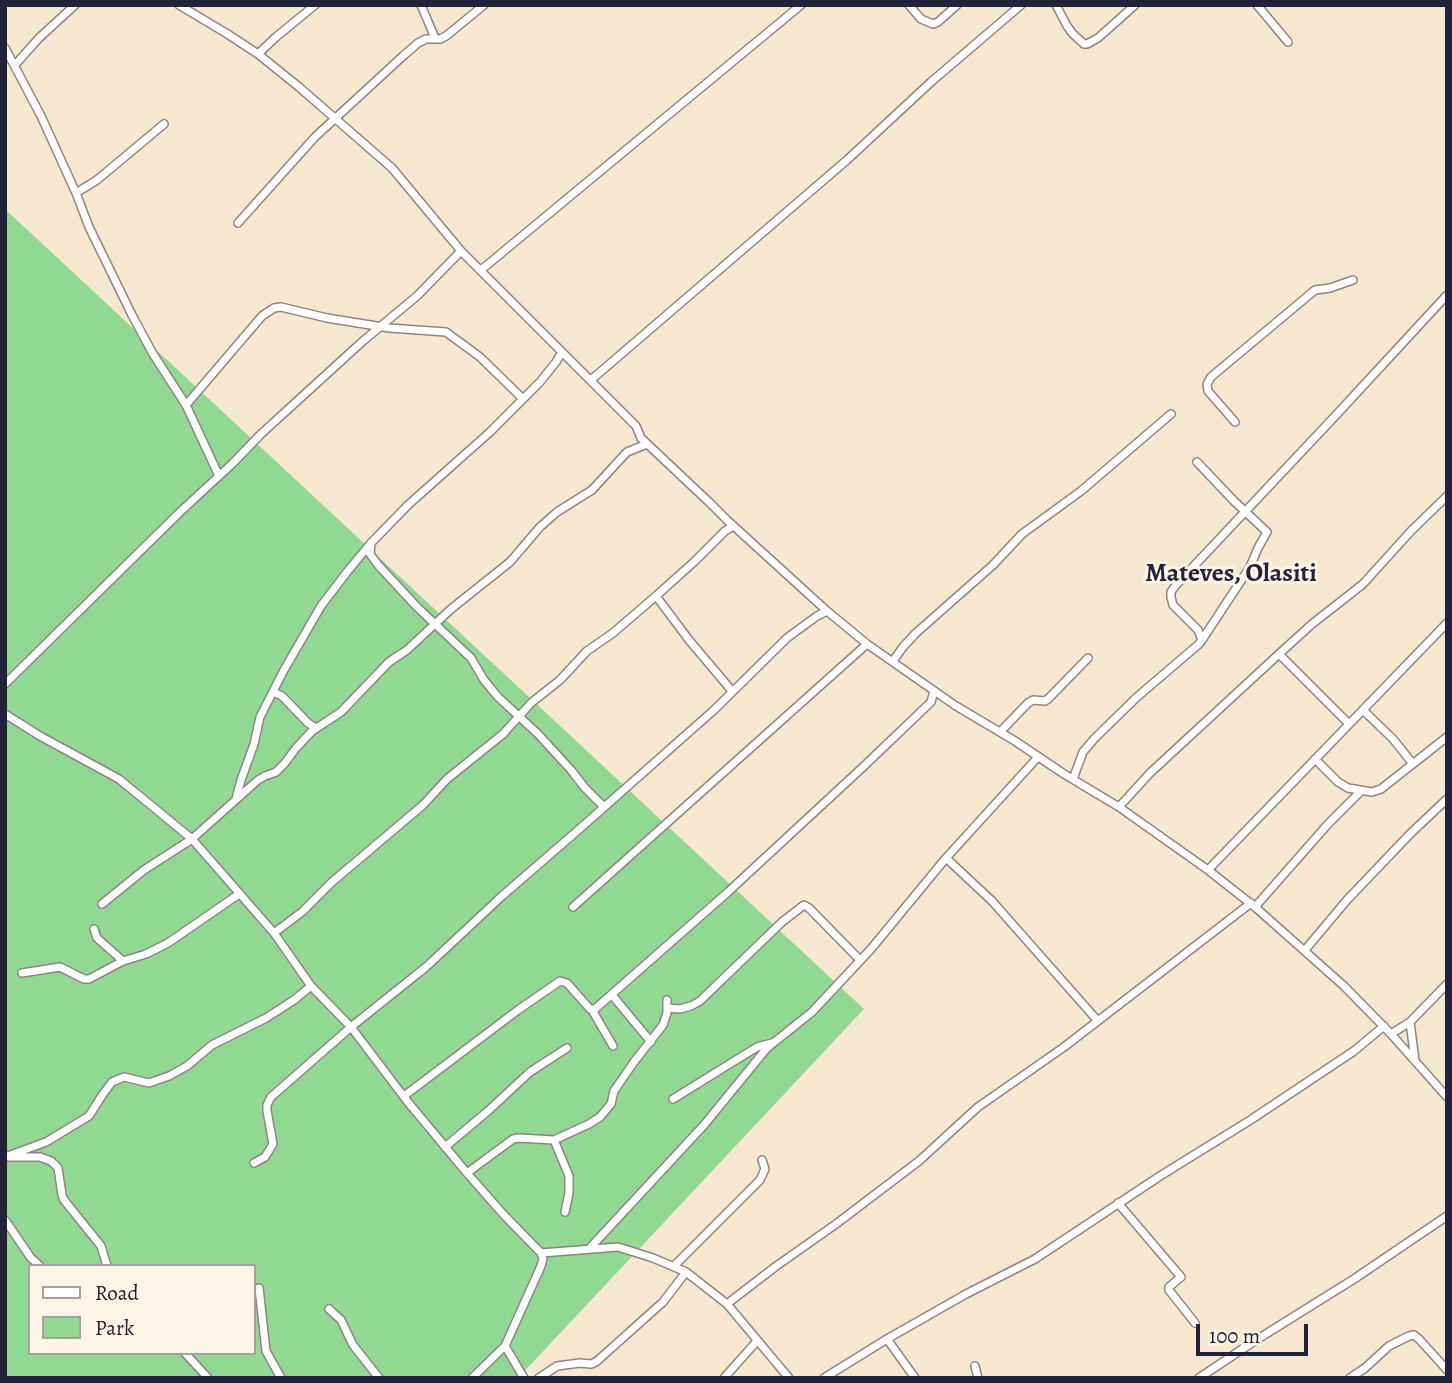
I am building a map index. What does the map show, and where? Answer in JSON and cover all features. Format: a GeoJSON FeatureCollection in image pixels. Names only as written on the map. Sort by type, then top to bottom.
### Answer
{"type":"FeatureCollection","features":[{"type":"Feature","properties":{"kind":"street"},"geometry":{"type":"LineString","coordinates":[[15,65],[39,38],[75,5]]}},
{"type":"Feature","properties":{"kind":"street"},"geometry":{"type":"LineString","coordinates":[[179,5],[258,54],[392,169],[461,251],[636,426],[641,438],[827,611],[867,644],[934,691],[1119,807],[1208,870],[1253,905],[1344,986],[1445,1091]]}},
{"type":"Feature","properties":{"kind":"street"},"geometry":{"type":"LineString","coordinates":[[258,54],[315,5]]}},
{"type":"Feature","properties":{"kind":"street"},"geometry":{"type":"LineString","coordinates":[[421,5],[435,38]]}},
{"type":"Feature","properties":{"kind":"street"},"geometry":{"type":"LineString","coordinates":[[238,223],[315,137],[418,43],[446,36],[484,5]]}},
{"type":"Feature","properties":{"kind":"street"},"geometry":{"type":"LineString","coordinates":[[481,270],[801,5]]}},
{"type":"Feature","properties":{"kind":"street"},"geometry":{"type":"LineString","coordinates":[[909,5],[921,19],[933,24],[957,5]]}},
{"type":"Feature","properties":{"kind":"street"},"geometry":{"type":"LineString","coordinates":[[591,380],[847,160],[931,82],[1021,5]]}},
{"type":"Feature","properties":{"kind":"street"},"geometry":{"type":"LineString","coordinates":[[1057,5],[1067,26],[1084,44],[1098,38],[1135,5]]}},
{"type":"Feature","properties":{"kind":"street"},"geometry":{"type":"LineString","coordinates":[[1256,5],[1288,41]]}},
{"type":"Feature","properties":{"kind":"street"},"geometry":{"type":"LineString","coordinates":[[5,48],[132,315],[186,405],[219,476]]}},
{"type":"Feature","properties":{"kind":"street"},"geometry":{"type":"LineString","coordinates":[[76,193],[97,180],[164,124]]}},
{"type":"Feature","properties":{"kind":"street"},"geometry":{"type":"LineString","coordinates":[[5,684],[270,426],[354,348],[417,296],[461,251]]}},
{"type":"Feature","properties":{"kind":"street"},"geometry":{"type":"LineString","coordinates":[[1235,422],[1208,391],[1207,384],[1211,377],[1315,290],[1331,288],[1353,280]]}},
{"type":"Feature","properties":{"kind":"street"},"geometry":{"type":"LineString","coordinates":[[1202,640],[1198,630],[1173,605],[1171,592],[1447,295]]}},
{"type":"Feature","properties":{"kind":"street"},"geometry":{"type":"LineString","coordinates":[[186,405],[262,316],[281,307],[380,327],[442,330],[480,357],[523,399]]}},
{"type":"Feature","properties":{"kind":"street"},"geometry":{"type":"LineString","coordinates":[[236,800],[260,718],[321,606],[371,543],[408,505],[523,399],[550,371],[562,352]]}},
{"type":"Feature","properties":{"kind":"street"},"geometry":{"type":"LineString","coordinates":[[893,662],[916,633],[993,565],[1022,534],[1081,491],[1171,414]]}},
{"type":"Feature","properties":{"kind":"street"},"geometry":{"type":"LineString","coordinates":[[102,904],[144,870],[192,839],[258,780],[282,767],[316,728],[341,712],[389,662],[407,650],[451,610],[504,568],[540,527],[557,512],[596,487],[627,452],[647,444]]}},
{"type":"Feature","properties":{"kind":"street"},"geometry":{"type":"LineString","coordinates":[[1073,779],[1086,747],[1199,644],[1250,568],[1267,534],[1197,462]]}},
{"type":"Feature","properties":{"kind":"street"},"geometry":{"type":"LineString","coordinates":[[1119,807],[1150,774],[1279,654],[1363,584],[1447,496]]}},
{"type":"Feature","properties":{"kind":"street"},"geometry":{"type":"LineString","coordinates":[[274,933],[302,912],[332,882],[416,812],[454,773],[503,734],[531,703],[569,671],[592,647],[613,633],[695,561],[724,531],[733,526]]}},
{"type":"Feature","properties":{"kind":"street"},"geometry":{"type":"LineString","coordinates":[[371,543],[372,559],[471,659],[490,688],[538,734],[604,807]]}},
{"type":"Feature","properties":{"kind":"street"},"geometry":{"type":"LineString","coordinates":[[656,596],[732,691]]}},
{"type":"Feature","properties":{"kind":"street"},"geometry":{"type":"LineString","coordinates":[[254,1163],[265,1157],[273,1144],[267,1111],[268,1101],[351,1027],[426,967],[502,895],[706,717],[787,638],[827,611]]}},
{"type":"Feature","properties":{"kind":"street"},"geometry":{"type":"LineString","coordinates":[[1208,870],[1447,623]]}},
{"type":"Feature","properties":{"kind":"street"},"geometry":{"type":"LineString","coordinates":[[573,907],[867,644]]}},
{"type":"Feature","properties":{"kind":"street"},"geometry":{"type":"LineString","coordinates":[[1279,654],[1349,724]]}},
{"type":"Feature","properties":{"kind":"street"},"geometry":{"type":"LineString","coordinates":[[1000,732],[1030,701],[1048,699],[1088,658]]}},
{"type":"Feature","properties":{"kind":"street"},"geometry":{"type":"LineString","coordinates":[[592,1010],[746,876],[863,767],[931,702],[934,691]]}},
{"type":"Feature","properties":{"kind":"street"},"geometry":{"type":"LineString","coordinates":[[273,692],[282,696],[316,728]]}},
{"type":"Feature","properties":{"kind":"street"},"geometry":{"type":"LineString","coordinates":[[1363,710],[1413,764]]}},
{"type":"Feature","properties":{"kind":"street"},"geometry":{"type":"LineString","coordinates":[[5,714],[119,779],[192,839],[274,933],[311,986],[351,1027],[445,1147],[541,1253],[541,1266],[505,1346],[472,1378]]}},
{"type":"Feature","properties":{"kind":"street"},"geometry":{"type":"LineString","coordinates":[[1315,759],[1348,788],[1372,792],[1381,789],[1445,742]]}},
{"type":"Feature","properties":{"kind":"street"},"geometry":{"type":"LineString","coordinates":[[589,1249],[704,1125],[772,1043],[812,1012],[860,960],[1038,757]]}},
{"type":"Feature","properties":{"kind":"street"},"geometry":{"type":"LineString","coordinates":[[727,1304],[919,1161],[978,1107],[1033,1070],[1253,905],[1361,791]]}},
{"type":"Feature","properties":{"kind":"street"},"geometry":{"type":"LineString","coordinates":[[1305,950],[1347,900],[1447,799]]}},
{"type":"Feature","properties":{"kind":"street"},"geometry":{"type":"LineString","coordinates":[[947,858],[992,901],[1097,1020]]}},
{"type":"Feature","properties":{"kind":"street"},"geometry":{"type":"LineString","coordinates":[[22,973],[60,967],[87,980],[123,961],[168,943],[239,894]]}},
{"type":"Feature","properties":{"kind":"street"},"geometry":{"type":"LineString","coordinates":[[467,1173],[513,1139],[554,1140],[600,1117],[611,1104],[614,1091],[629,1069],[663,1025],[668,1004],[680,1009],[699,1002],[782,922],[804,905],[860,960]]}},
{"type":"Feature","properties":{"kind":"street"},"geometry":{"type":"LineString","coordinates":[[94,929],[97,938],[123,961]]}},
{"type":"Feature","properties":{"kind":"street"},"geometry":{"type":"LineString","coordinates":[[404,1096],[560,981],[567,983],[592,1010],[613,1046]]}},
{"type":"Feature","properties":{"kind":"street"},"geometry":{"type":"LineString","coordinates":[[1391,1034],[1410,1022],[1447,984]]}},
{"type":"Feature","properties":{"kind":"street"},"geometry":{"type":"LineString","coordinates":[[5,1157],[56,1138],[89,1116],[112,1082],[124,1077],[149,1083],[169,1076],[187,1066],[212,1045],[266,1018],[311,986]]}},
{"type":"Feature","properties":{"kind":"street"},"geometry":{"type":"LineString","coordinates":[[612,995],[651,1042]]}},
{"type":"Feature","properties":{"kind":"street"},"geometry":{"type":"LineString","coordinates":[[1410,1022],[1415,1062]]}},
{"type":"Feature","properties":{"kind":"street"},"geometry":{"type":"LineString","coordinates":[[824,1378],[966,1294],[1035,1259],[1160,1175],[1252,1119],[1353,1051],[1384,1026]]}},
{"type":"Feature","properties":{"kind":"street"},"geometry":{"type":"LineString","coordinates":[[673,1099],[757,1047],[772,1043]]}},
{"type":"Feature","properties":{"kind":"street"},"geometry":{"type":"LineString","coordinates":[[445,1147],[530,1072],[567,1048]]}},
{"type":"Feature","properties":{"kind":"street"},"geometry":{"type":"LineString","coordinates":[[554,1140],[569,1176],[565,1212]]}},
{"type":"Feature","properties":{"kind":"street"},"geometry":{"type":"LineString","coordinates":[[5,1157],[40,1157],[54,1163],[59,1171],[64,1200],[101,1246],[106,1264]]}},
{"type":"Feature","properties":{"kind":"street"},"geometry":{"type":"LineString","coordinates":[[674,1266],[760,1180],[765,1169],[762,1160]]}},
{"type":"Feature","properties":{"kind":"street"},"geometry":{"type":"LineString","coordinates":[[1118,1203],[1181,1278],[1169,1287],[1169,1290],[1195,1323]]}},
{"type":"Feature","properties":{"kind":"street"},"geometry":{"type":"LineString","coordinates":[[1199,1378],[1447,1216]]}},
{"type":"Feature","properties":{"kind":"street"},"geometry":{"type":"LineString","coordinates":[[5,1220],[38,1264]]}},
{"type":"Feature","properties":{"kind":"street"},"geometry":{"type":"LineString","coordinates":[[541,1253],[618,1247],[686,1272],[727,1304],[789,1378]]}},
{"type":"Feature","properties":{"kind":"street"},"geometry":{"type":"LineString","coordinates":[[539,1378],[557,1366],[596,1362],[663,1302],[686,1272]]}},
{"type":"Feature","properties":{"kind":"street"},"geometry":{"type":"LineString","coordinates":[[259,1288],[265,1351],[281,1378]]}},
{"type":"Feature","properties":{"kind":"street"},"geometry":{"type":"LineString","coordinates":[[329,1309],[341,1320],[353,1345],[379,1378]]}},
{"type":"Feature","properties":{"kind":"street"},"geometry":{"type":"LineString","coordinates":[[1350,1378],[1389,1346],[1414,1335],[1447,1370]]}},
{"type":"Feature","properties":{"kind":"street"},"geometry":{"type":"LineString","coordinates":[[887,1339],[915,1378]]}},
{"type":"Feature","properties":{"kind":"street"},"geometry":{"type":"LineString","coordinates":[[724,1378],[757,1341]]}},
{"type":"Feature","properties":{"kind":"street"},"geometry":{"type":"LineString","coordinates":[[505,1346],[524,1378]]}},
{"type":"Feature","properties":{"kind":"street"},"geometry":{"type":"LineString","coordinates":[[187,1355],[208,1378]]}},
{"type":"Feature","properties":{"kind":"street"},"geometry":{"type":"LineString","coordinates":[[975,1366],[978,1378]]}},
{"type":"Feature","properties":{"kind":"green space"},"geometry":{"type":"Polygon","coordinates":[[[5,209],[864,1009],[518,1378],[5,1378],[5,209]]]}},
{"type":"Feature","properties":{"kind":"district","name":"Mateves, Olasiti"},"geometry":{"type":"Point","coordinates":[1231,575]}}]}
